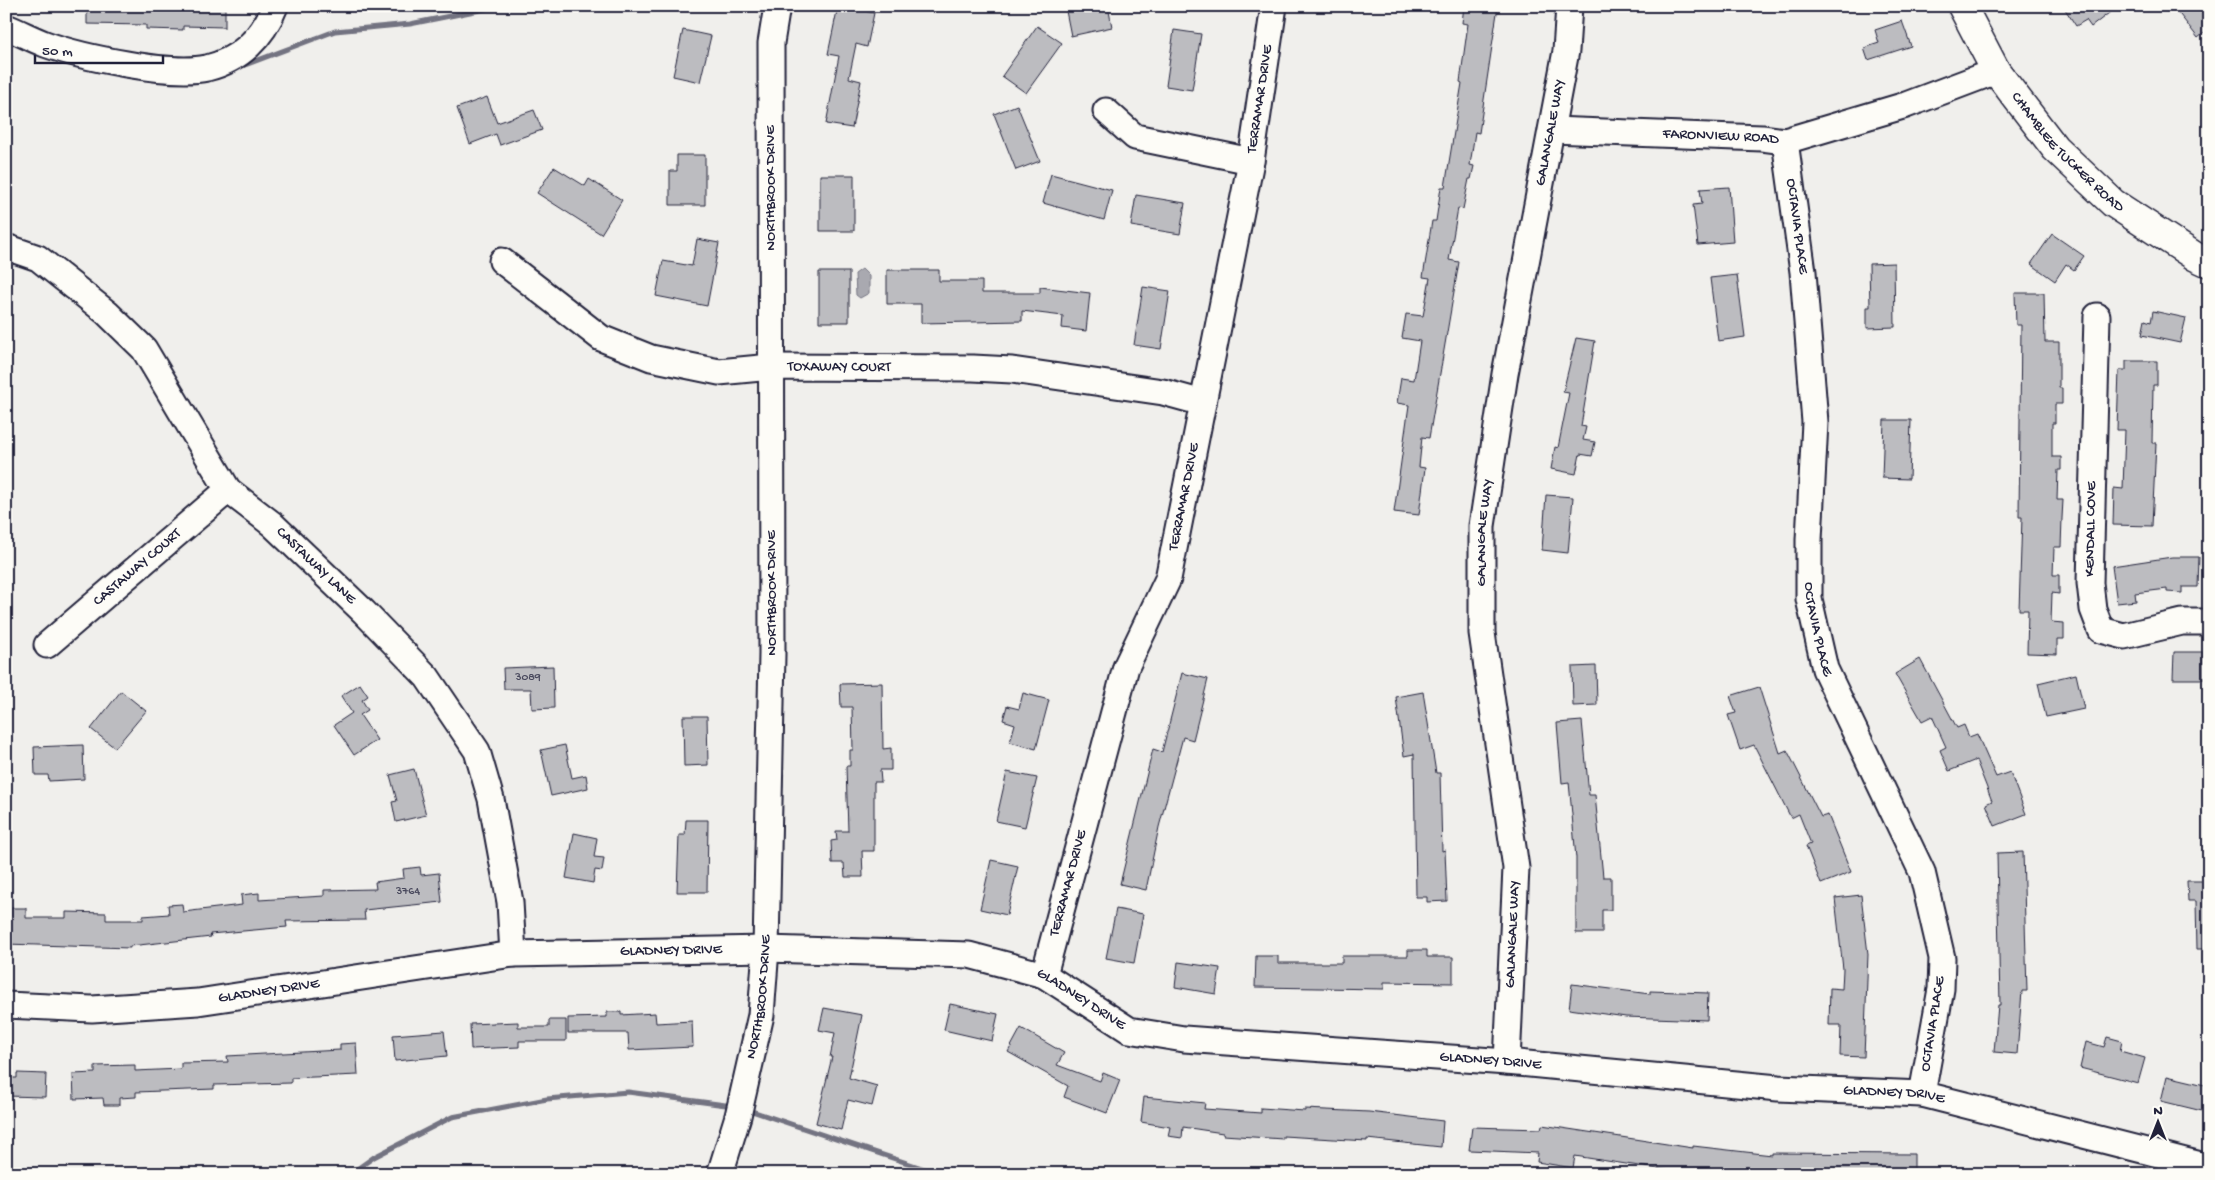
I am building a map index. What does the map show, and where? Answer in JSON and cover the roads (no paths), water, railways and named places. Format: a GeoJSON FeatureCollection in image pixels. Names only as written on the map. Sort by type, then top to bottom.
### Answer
{"type":"FeatureCollection","features":[{"type":"Feature","properties":{"kind":"main road","name":"CHAMBLEE TUCKER ROAD"},"geometry":{"type":"LineString","coordinates":[[1962,6],[1996,71],[2055,148],[2113,202],[2196,257],[2209,263]]}},
{"type":"Feature","properties":{"kind":"street"},"geometry":{"type":"LineString","coordinates":[[6,26],[44,44],[90,57],[164,69],[207,68],[242,52],[260,36],[275,6]]}},
{"type":"Feature","properties":{"kind":"street","name":"NORTHBROOK DRIVE"},"geometry":{"type":"LineString","coordinates":[[720,1174],[738,1116],[761,1015],[766,949],[772,654],[771,43],[777,6]]}},
{"type":"Feature","properties":{"kind":"street","name":"TERRAMAR DRIVE"},"geometry":{"type":"LineString","coordinates":[[1044,975],[1126,667],[1168,579],[1251,161],[1274,6]]}},
{"type":"Feature","properties":{"kind":"street","name":"GALANGALE WAY"},"geometry":{"type":"LineString","coordinates":[[1507,1062],[1516,868],[1482,633],[1482,526],[1506,374],[1566,51],[1568,6]]}},
{"type":"Feature","properties":{"kind":"street","name":"FARONVIEW ROAD"},"geometry":{"type":"LineString","coordinates":[[1552,130],[1762,138],[1785,142],[1906,105],[1996,71]]}},
{"type":"Feature","properties":{"kind":"street"},"geometry":{"type":"LineString","coordinates":[[1106,111],[1135,137],[1251,161]]}},
{"type":"Feature","properties":{"kind":"street","name":"OCTAVIA PLACE"},"geometry":{"type":"LineString","coordinates":[[1785,142],[1803,272],[1815,422],[1808,540],[1810,599],[1825,669],[1922,872],[1940,948],[1942,958],[1941,989],[1922,1094]]}},
{"type":"Feature","properties":{"kind":"street","name":"CASTAWAY LANE"},"geometry":{"type":"LineString","coordinates":[[6,247],[38,258],[107,313],[144,349],[228,490],[272,524],[364,612],[428,677],[476,751],[491,799],[510,902],[514,954]]}},
{"type":"Feature","properties":{"kind":"street","name":"TOXAWAY COURT"},"geometry":{"type":"LineString","coordinates":[[502,261],[601,338],[651,358],[719,372],[771,367],[1012,370],[1163,392],[1203,403]]}},
{"type":"Feature","properties":{"kind":"street","name":"KENDALL COVE"},"geometry":{"type":"LineString","coordinates":[[2097,316],[2090,584],[2093,609],[2101,630],[2112,643],[2124,636],[2182,622],[2209,622]]}},
{"type":"Feature","properties":{"kind":"street","name":"CASTAWAY COURT"},"geometry":{"type":"LineString","coordinates":[[47,645],[228,490]]}},
{"type":"Feature","properties":{"kind":"street","name":"GLADNEY DRIVE"},"geometry":{"type":"LineString","coordinates":[[6,1005],[92,1009],[198,1002],[514,954],[766,949],[969,955],[1044,975],[1129,1030],[1184,1039],[1507,1062],[1778,1088],[1922,1094],[2209,1167]]}},
{"type":"Feature","properties":{"kind":"waterway"},"geometry":{"type":"LineString","coordinates":[[237,68],[335,31],[410,24],[500,6]]}},
{"type":"Feature","properties":{"kind":"waterway"},"geometry":{"type":"LineString","coordinates":[[350,1174],[374,1157],[452,1117],[547,1099],[628,1092],[733,1106]]}},
{"type":"Feature","properties":{"kind":"waterway"},"geometry":{"type":"LineString","coordinates":[[746,1109],[940,1174]]}}]}
